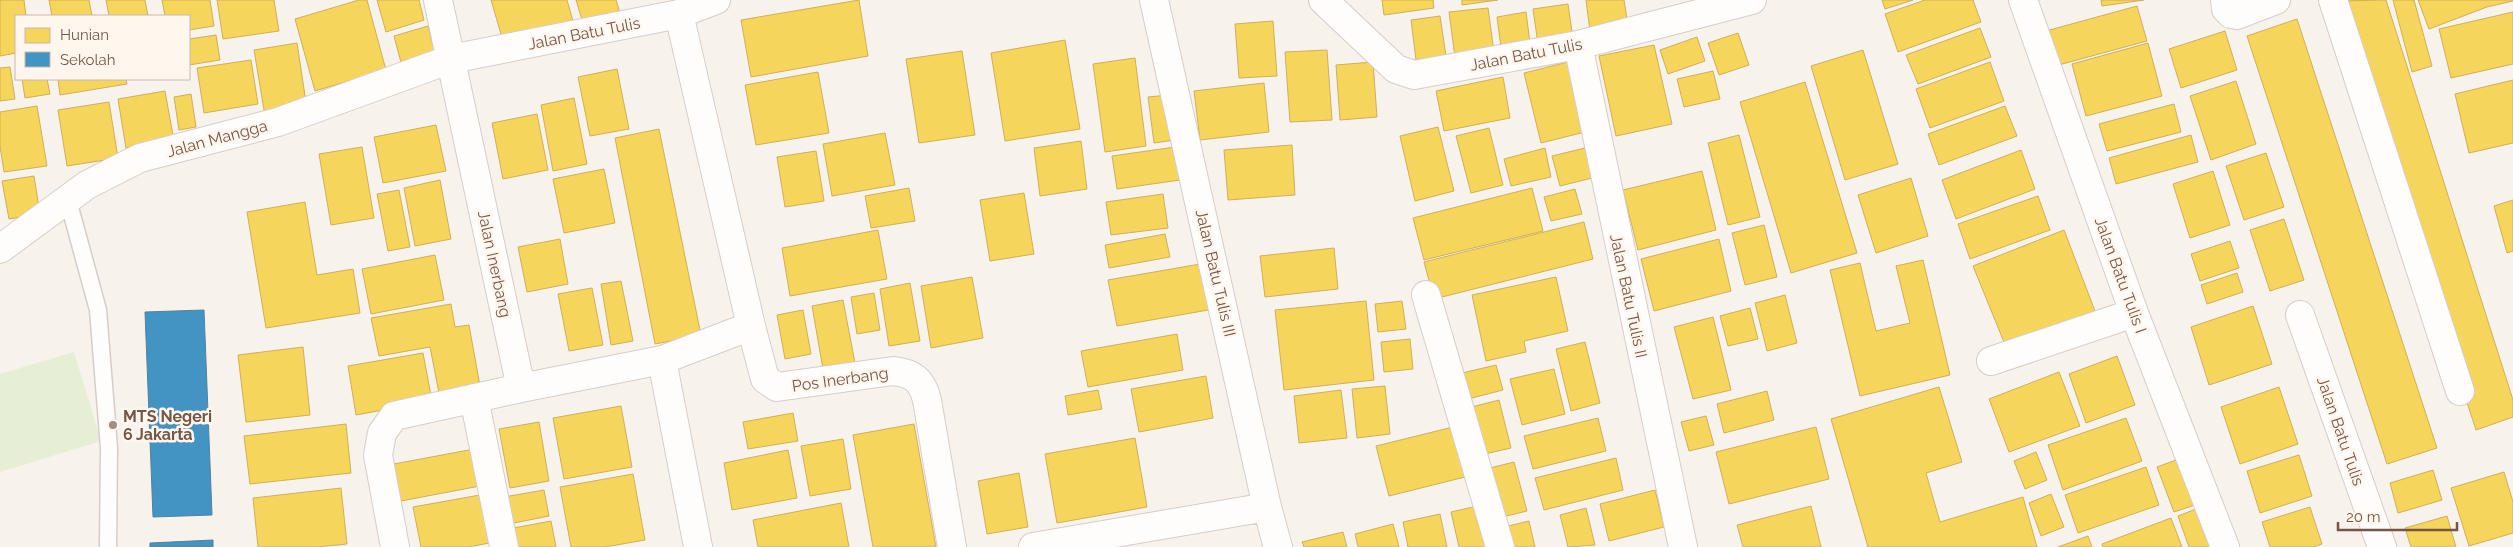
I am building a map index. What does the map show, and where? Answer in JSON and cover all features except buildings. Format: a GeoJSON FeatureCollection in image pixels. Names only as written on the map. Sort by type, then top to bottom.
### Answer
{"type":"FeatureCollection","features":[{"type":"Feature","properties":{"kind":"street","name":"Jalan Inerbang"},"geometry":{"type":"LineString","coordinates":[[438,0],[522,388]]}},
{"type":"Feature","properties":{"kind":"street","name":"Jalan Batu Tulis"},"geometry":{"type":"LineString","coordinates":[[451,59],[679,14],[716,0]]}},
{"type":"Feature","properties":{"kind":"street","name":"Jalan Batu Tulis III"},"geometry":{"type":"LineString","coordinates":[[1154,0],[1278,547]]}},
{"type":"Feature","properties":{"kind":"street","name":"Jalan Batu Tulis"},"geometry":{"type":"LineString","coordinates":[[1323,0],[1396,69],[1414,75],[1578,45],[1752,0]]}},
{"type":"Feature","properties":{"kind":"street","name":"Jalan Batu Tulis I"},"geometry":{"type":"LineString","coordinates":[[2023,0],[2134,314],[2225,547]]}},
{"type":"Feature","properties":{"kind":"street"},"geometry":{"type":"LineString","coordinates":[[2228,7],[2237,15],[2276,0]]}},
{"type":"Feature","properties":{"kind":"street"},"geometry":{"type":"LineString","coordinates":[[2333,0],[2460,391]]}},
{"type":"Feature","properties":{"kind":"street"},"geometry":{"type":"LineString","coordinates":[[395,547],[378,455],[382,433],[394,416],[662,360],[751,326],[679,14]]}},
{"type":"Feature","properties":{"kind":"street","name":"Jalan Batu Tulis II"},"geometry":{"type":"LineString","coordinates":[[1578,45],[1683,547]]}},
{"type":"Feature","properties":{"kind":"street","name":"Jalan Mangga"},"geometry":{"type":"LineString","coordinates":[[0,249],[87,185],[140,158],[278,122],[451,59]]}},
{"type":"Feature","properties":{"kind":"street"},"geometry":{"type":"LineString","coordinates":[[1426,295],[1500,547]]}},
{"type":"Feature","properties":{"kind":"street"},"geometry":{"type":"LineString","coordinates":[[1991,362],[2134,314]]}},
{"type":"Feature","properties":{"kind":"street","name":"Jalan Batu Tulis"},"geometry":{"type":"LineString","coordinates":[[2300,315],[2382,547]]}},
{"type":"Feature","properties":{"kind":"street","name":"Pos Inerbang"},"geometry":{"type":"LineString","coordinates":[[751,326],[765,378],[777,387],[893,371],[906,372],[916,378],[924,387],[927,400],[952,547]]}},
{"type":"Feature","properties":{"kind":"street"},"geometry":{"type":"LineString","coordinates":[[662,360],[698,547]]}},
{"type":"Feature","properties":{"kind":"street"},"geometry":{"type":"LineString","coordinates":[[474,398],[504,547]]}},
{"type":"Feature","properties":{"kind":"street"},"geometry":{"type":"LineString","coordinates":[[1033,547],[1268,507]]}},
{"type":"Feature","properties":{"kind":"lane"},"geometry":{"type":"LineString","coordinates":[[68,200],[98,310],[109,448],[108,547]]}},
{"type":"Feature","properties":{"kind":"green space"},"geometry":{"type":"Polygon","coordinates":[[[74,352],[101,441],[0,472],[0,374],[74,352]]]}},
{"type":"Feature","properties":{"kind":"place","name":"MTS Negeri 6 Jakarta"},"geometry":{"type":"Point","coordinates":[113,425]}}]}
